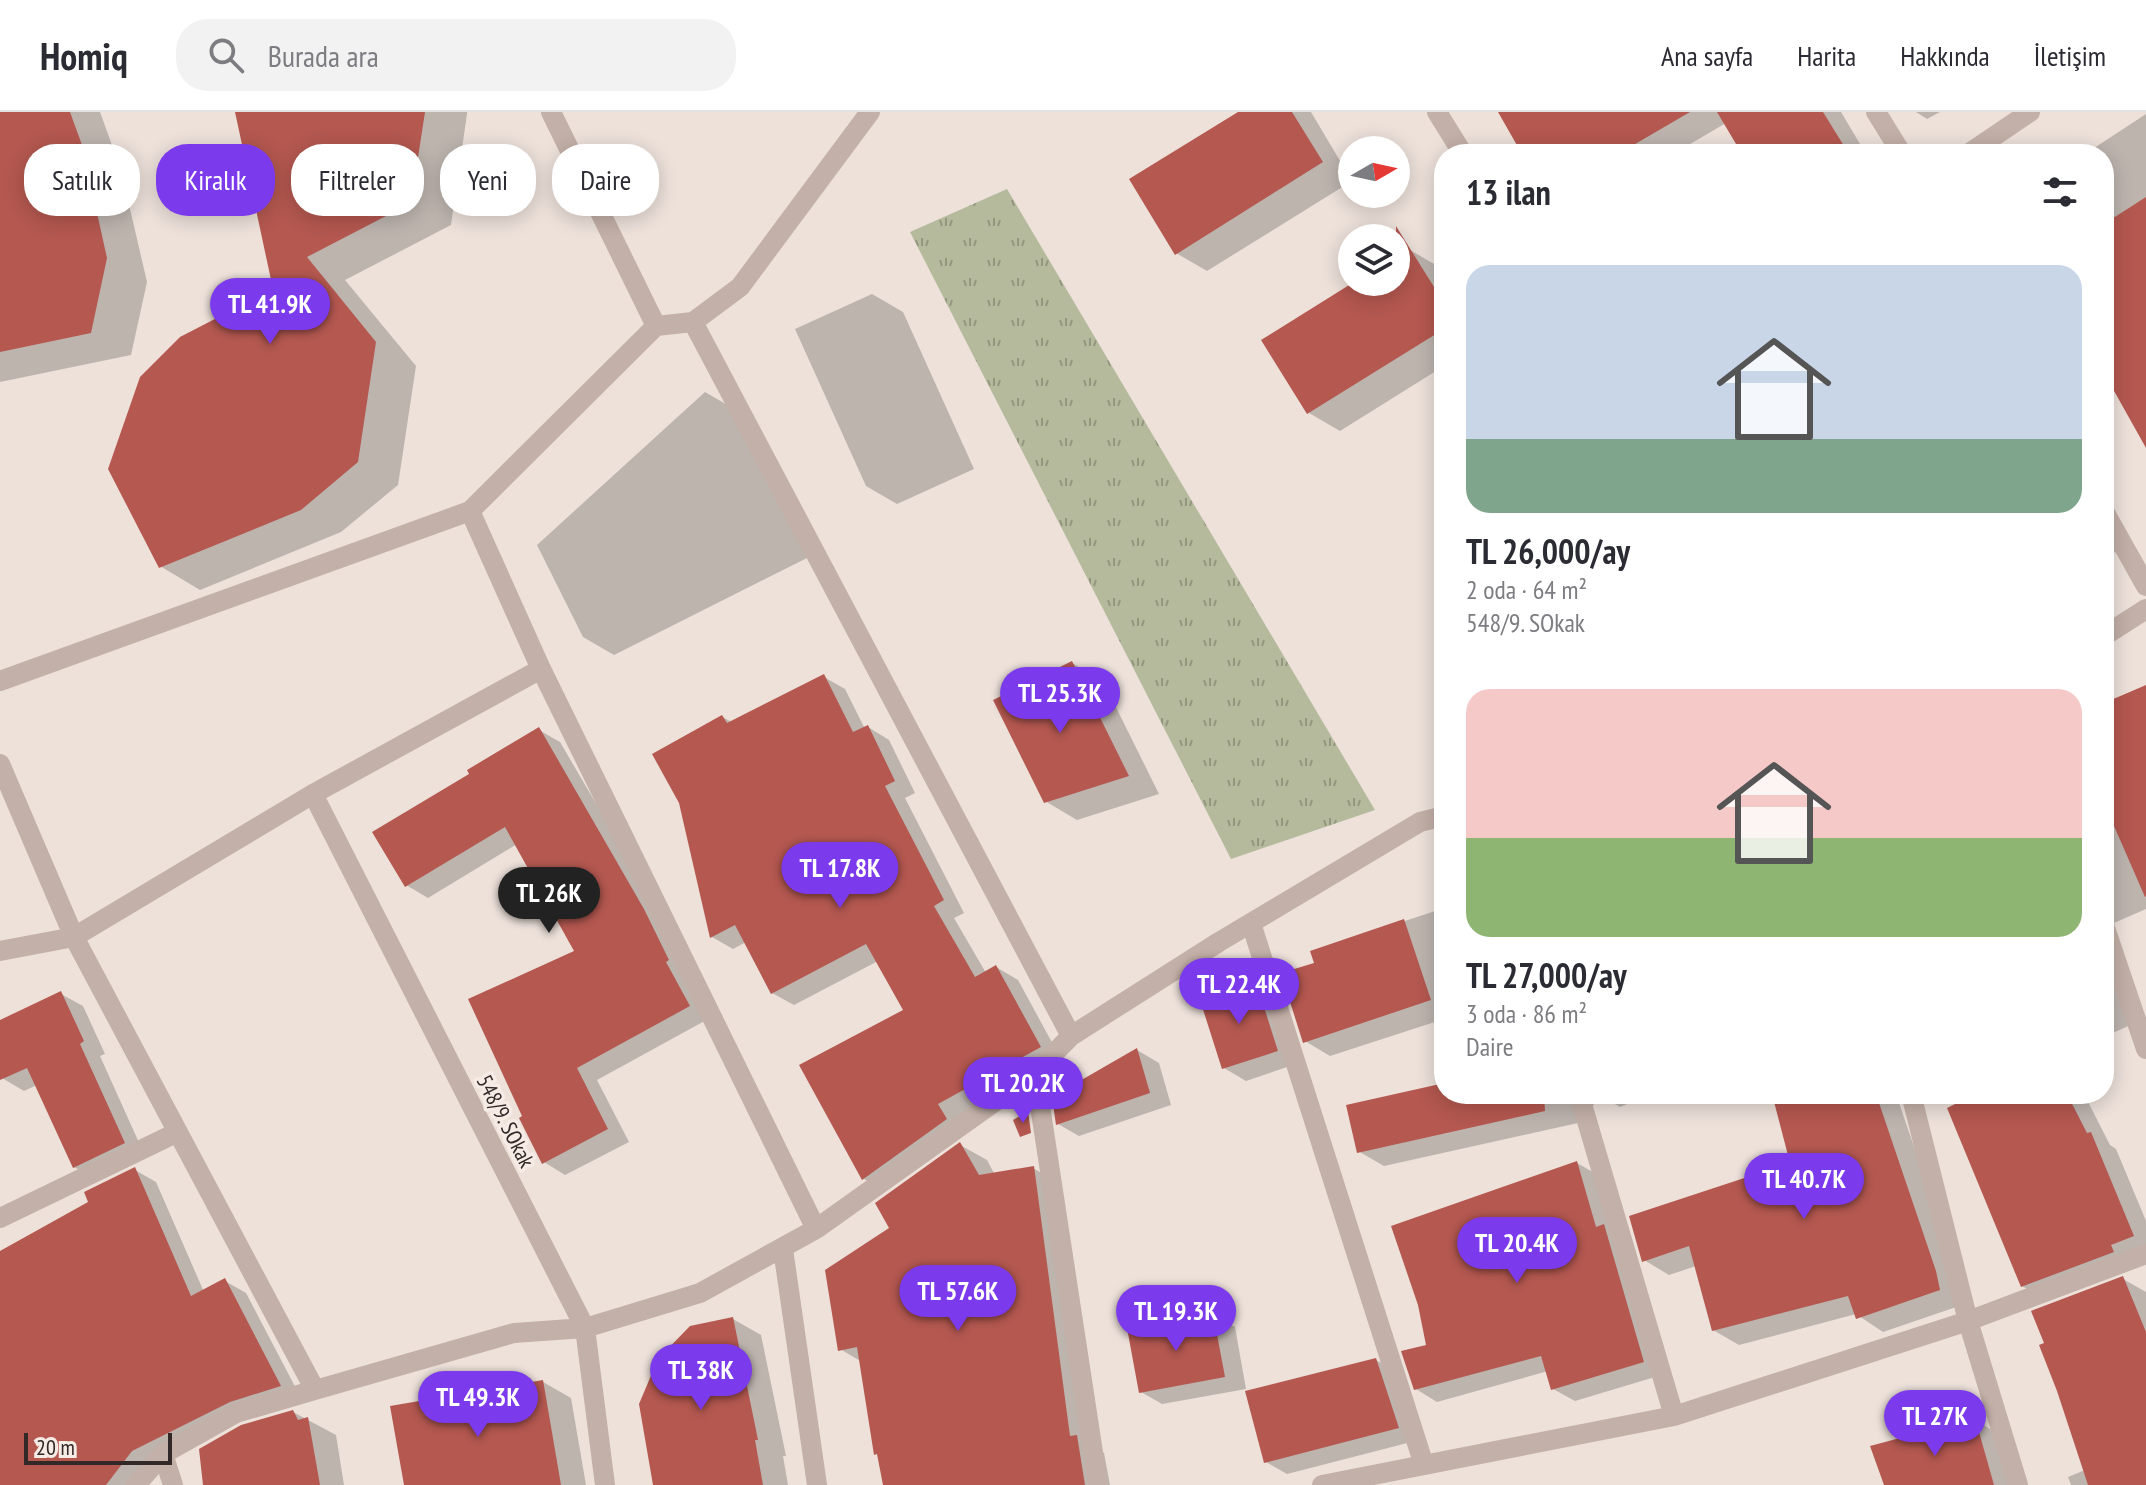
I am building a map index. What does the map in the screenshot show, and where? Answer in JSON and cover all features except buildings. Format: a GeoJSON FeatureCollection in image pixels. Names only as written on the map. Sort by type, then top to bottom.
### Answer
{"type":"FeatureCollection","features":[{"type":"Feature","properties":{"kind":"street"},"geometry":{"type":"LineString","coordinates":[[551,112],[656,326]]}},
{"type":"Feature","properties":{"kind":"street"},"geometry":{"type":"LineString","coordinates":[[0,681],[470,511],[656,326],[693,322],[740,287],[870,112]]}},
{"type":"Feature","properties":{"kind":"street"},"geometry":{"type":"LineString","coordinates":[[1437,112],[1457,144]]}},
{"type":"Feature","properties":{"kind":"street"},"geometry":{"type":"LineString","coordinates":[[1876,112],[1896,144]]}},
{"type":"Feature","properties":{"kind":"street"},"geometry":{"type":"LineString","coordinates":[[1983,144],[2030,112]]}},
{"type":"Feature","properties":{"kind":"street"},"geometry":{"type":"LineString","coordinates":[[693,322],[1071,1036]]}},
{"type":"Feature","properties":{"kind":"street"},"geometry":{"type":"LineString","coordinates":[[470,511],[541,669],[816,1229]]}},
{"type":"Feature","properties":{"kind":"street"},"geometry":{"type":"LineString","coordinates":[[2114,529],[2146,586]]}},
{"type":"Feature","properties":{"kind":"street"},"geometry":{"type":"LineString","coordinates":[[2114,630],[2146,609]]}},
{"type":"Feature","properties":{"kind":"street"},"geometry":{"type":"LineString","coordinates":[[0,951],[74,937],[313,794],[541,669]]}},
{"type":"Feature","properties":{"kind":"street"},"geometry":{"type":"LineString","coordinates":[[0,764],[74,937],[315,1390]]}},
{"type":"Feature","properties":{"kind":"street","name":"548/9. SOkak"},"geometry":{"type":"LineString","coordinates":[[313,794],[585,1328],[605,1485]]}},
{"type":"Feature","properties":{"kind":"street"},"geometry":{"type":"LineString","coordinates":[[136,1485],[163,1454],[236,1413],[514,1333],[585,1328],[700,1293],[816,1229],[1035,1073],[1071,1036],[1251,923],[1420,822],[1434,818]]}},
{"type":"Feature","properties":{"kind":"street"},"geometry":{"type":"LineString","coordinates":[[1251,923],[1424,1465]]}},
{"type":"Feature","properties":{"kind":"street"},"geometry":{"type":"LineString","coordinates":[[2114,955],[2146,1049]]}},
{"type":"Feature","properties":{"kind":"street"},"geometry":{"type":"LineString","coordinates":[[1035,1073],[1098,1485]]}},
{"type":"Feature","properties":{"kind":"street"},"geometry":{"type":"LineString","coordinates":[[1582,1104],[1674,1416]]}},
{"type":"Feature","properties":{"kind":"street"},"geometry":{"type":"LineString","coordinates":[[1914,1104],[1968,1321],[2018,1485]]}},
{"type":"Feature","properties":{"kind":"street"},"geometry":{"type":"LineString","coordinates":[[0,1218],[178,1132]]}},
{"type":"Feature","properties":{"kind":"street"},"geometry":{"type":"LineString","coordinates":[[783,1249],[817,1485]]}},
{"type":"Feature","properties":{"kind":"street"},"geometry":{"type":"LineString","coordinates":[[1322,1485],[1674,1416],[1968,1321],[2146,1254]]}},
{"type":"Feature","properties":{"kind":"street"},"geometry":{"type":"LineString","coordinates":[[163,1454],[173,1485]]}},
{"type":"Feature","properties":{"kind":"green space"},"geometry":{"type":"Polygon","coordinates":[[[1007,189],[1375,810],[1231,859],[910,232],[1007,189]]]}}]}
